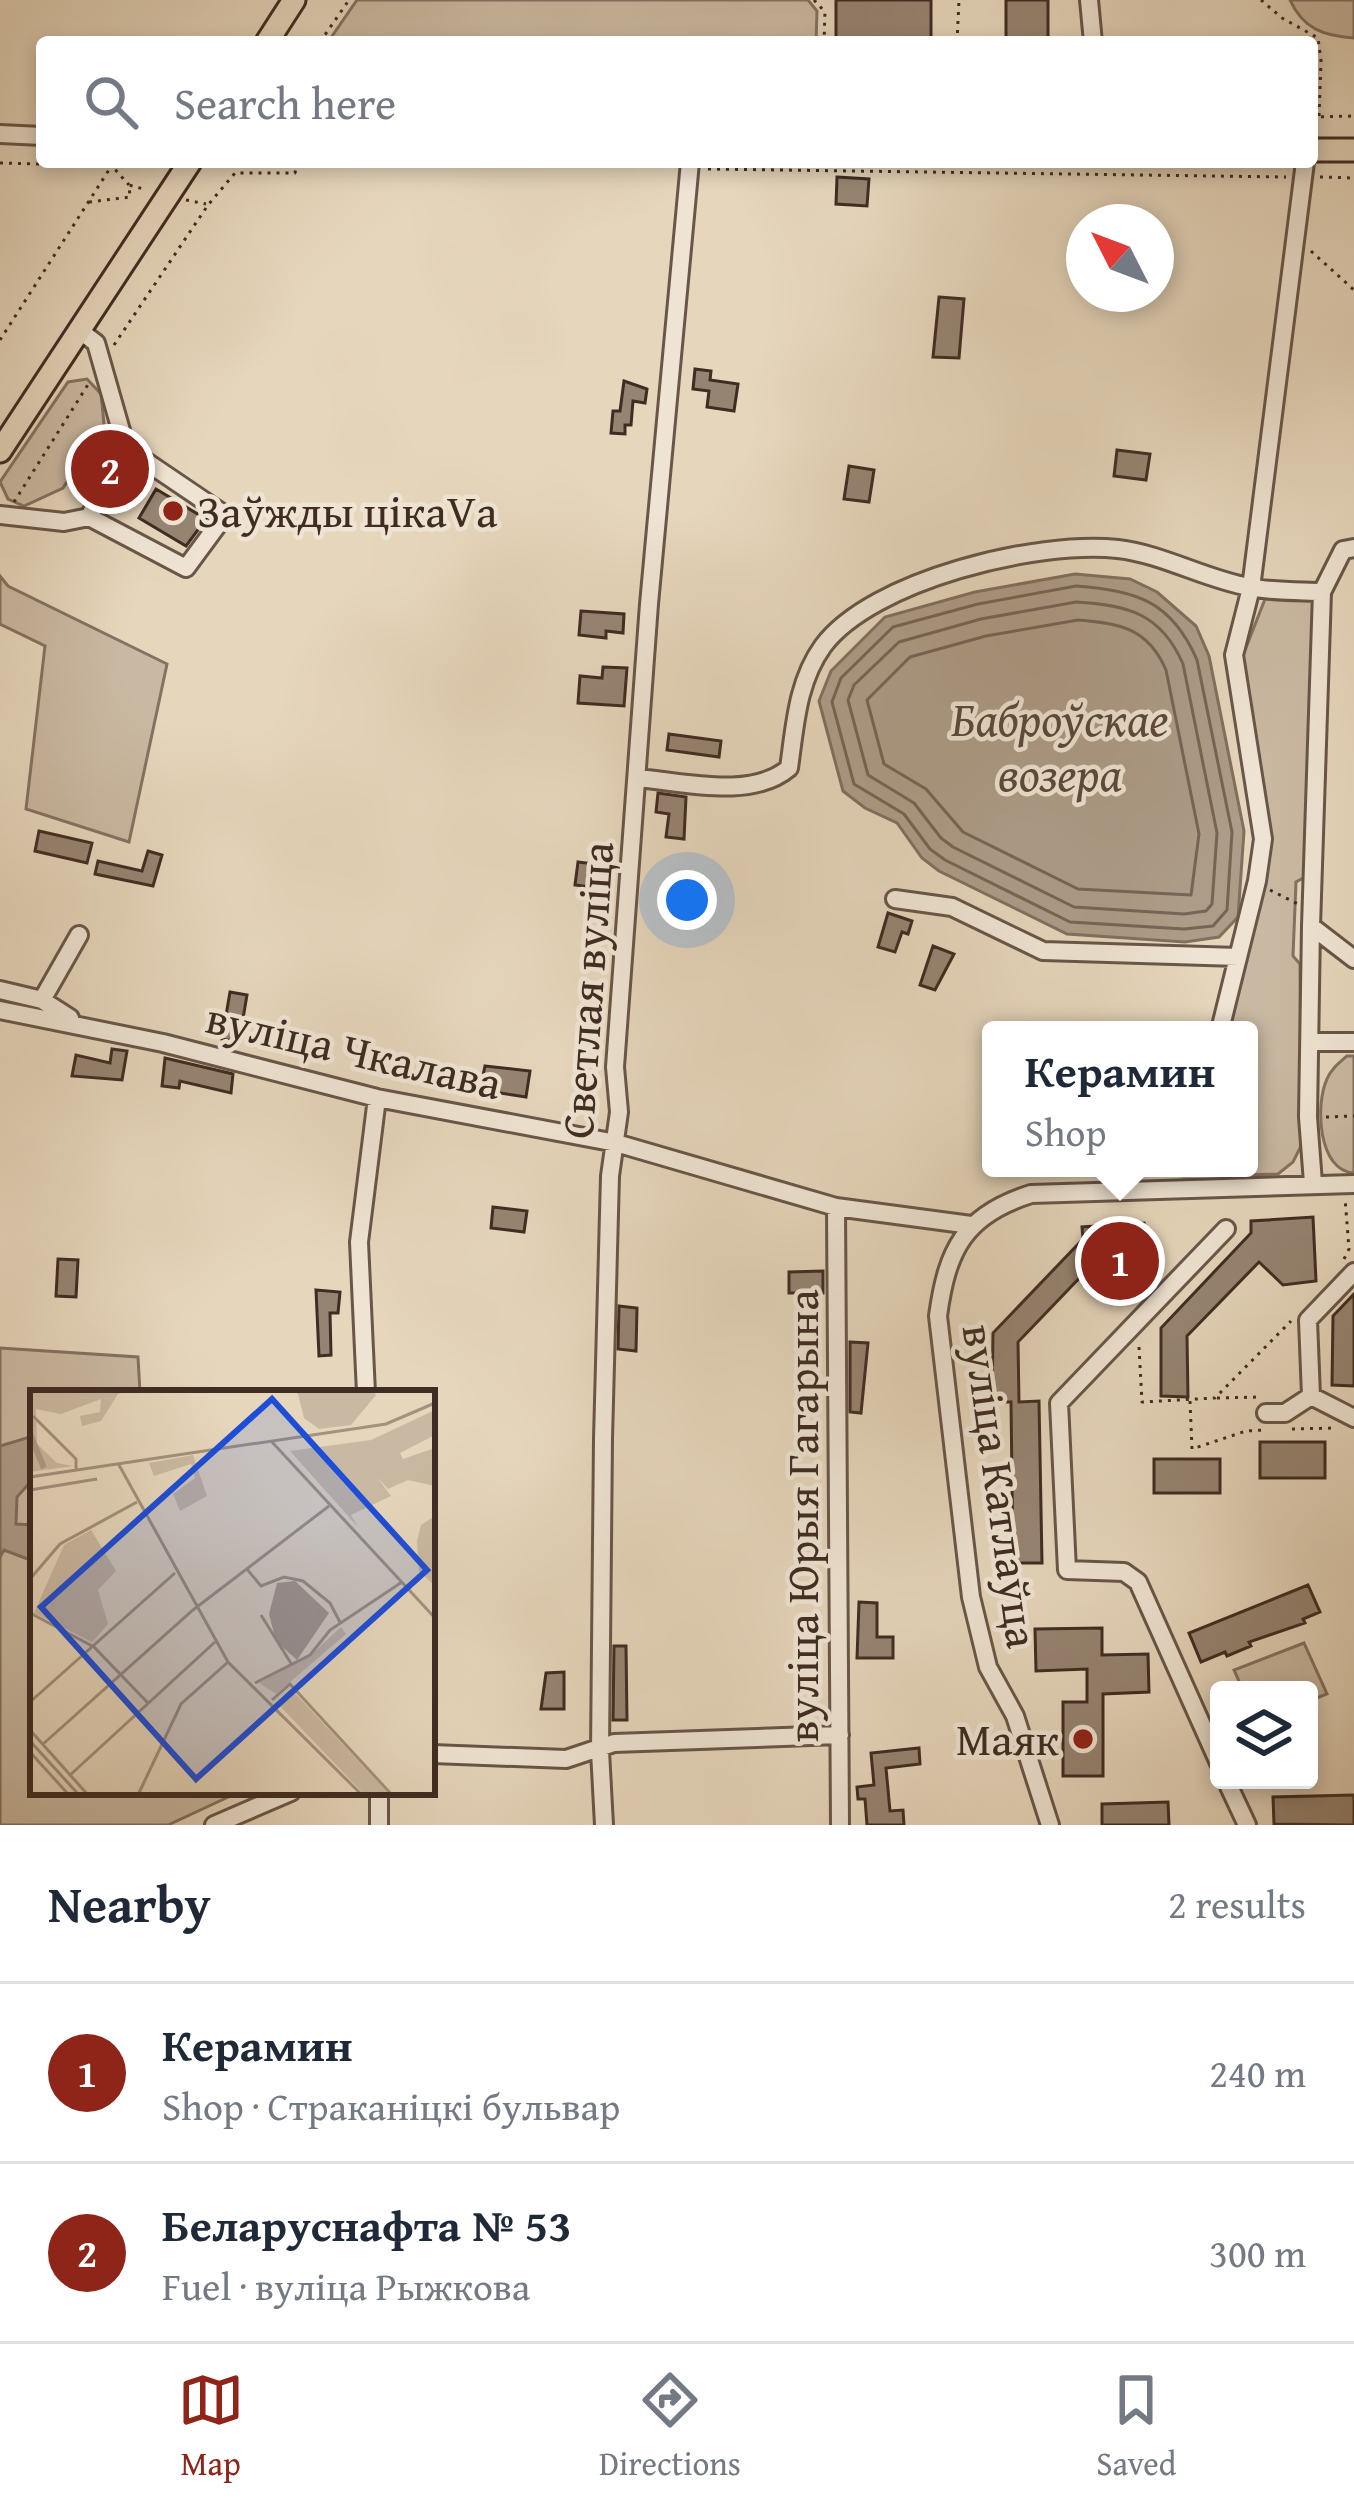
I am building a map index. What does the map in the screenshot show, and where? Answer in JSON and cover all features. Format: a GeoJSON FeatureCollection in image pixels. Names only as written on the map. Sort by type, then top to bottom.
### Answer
{"type":"FeatureCollection","features":[{"type":"Feature","properties":{"kind":"main road"},"geometry":{"type":"LineString","coordinates":[[271,36],[293,0]]}},
{"type":"Feature","properties":{"kind":"main road"},"geometry":{"type":"LineString","coordinates":[[1318,150],[1354,150]]}},
{"type":"Feature","properties":{"kind":"main road"},"geometry":{"type":"LineString","coordinates":[[0,451],[184,172]]}},
{"type":"Feature","properties":{"kind":"street"},"geometry":{"type":"LineString","coordinates":[[1089,0],[1092,36]]}},
{"type":"Feature","properties":{"kind":"street"},"geometry":{"type":"LineString","coordinates":[[0,134],[36,136]]}},
{"type":"Feature","properties":{"kind":"street","name":"Светлая вуліца"},"geometry":{"type":"LineString","coordinates":[[604,1825],[600,1751],[610,1176],[619,1112],[615,1067],[649,604],[689,168]]}},
{"type":"Feature","properties":{"kind":"street"},"geometry":{"type":"LineString","coordinates":[[1222,1021],[1263,839],[1234,655],[1251,588],[1304,170]]}},
{"type":"Feature","properties":{"kind":"street"},"geometry":{"type":"LineString","coordinates":[[0,514],[64,522],[89,517],[186,568],[226,515],[125,450],[96,343],[79,330]]}},
{"type":"Feature","properties":{"kind":"street"},"geometry":{"type":"LineString","coordinates":[[89,517],[109,480]]}},
{"type":"Feature","properties":{"kind":"street"},"geometry":{"type":"LineString","coordinates":[[1313,1183],[1308,1117],[1322,592],[1343,550],[1354,548]]}},
{"type":"Feature","properties":{"kind":"street"},"geometry":{"type":"LineString","coordinates":[[637,778],[738,786],[772,783],[789,768],[800,689],[823,646],[859,610],[913,584],[1028,554],[1118,549],[1251,588],[1322,592]]}},
{"type":"Feature","properties":{"kind":"street"},"geometry":{"type":"LineString","coordinates":[[895,899],[952,907],[1043,951],[1238,958]]}},
{"type":"Feature","properties":{"kind":"street"},"geometry":{"type":"LineString","coordinates":[[1311,926],[1354,959]]}},
{"type":"Feature","properties":{"kind":"street"},"geometry":{"type":"LineString","coordinates":[[42,1000],[79,935]]}},
{"type":"Feature","properties":{"kind":"street"},"geometry":{"type":"LineString","coordinates":[[0,990],[42,1000],[81,1025]]}},
{"type":"Feature","properties":{"kind":"street","name":"вуліца Чкалава"},"geometry":{"type":"LineString","coordinates":[[0,1010],[81,1025],[377,1098],[616,1143],[836,1207],[971,1225]]}},
{"type":"Feature","properties":{"kind":"street"},"geometry":{"type":"LineString","coordinates":[[1311,1042],[1354,1042]]}},
{"type":"Feature","properties":{"kind":"street"},"geometry":{"type":"LineString","coordinates":[[366,1390],[359,1242],[377,1098]]}},
{"type":"Feature","properties":{"kind":"street"},"geometry":{"type":"LineString","coordinates":[[1171,1190],[1175,1177]]}},
{"type":"Feature","properties":{"kind":"street"},"geometry":{"type":"LineString","coordinates":[[971,1225],[999,1204],[1031,1194],[1348,1184]]}},
{"type":"Feature","properties":{"kind":"street","name":"вуліца Юрыя Гагарына"},"geometry":{"type":"LineString","coordinates":[[836,1207],[840,1825]]}},
{"type":"Feature","properties":{"kind":"street","name":"вуліца Катлаўца"},"geometry":{"type":"LineString","coordinates":[[971,1225],[953,1252],[938,1316],[971,1597],[988,1667],[1015,1717],[1050,1825]]}},
{"type":"Feature","properties":{"kind":"street"},"geometry":{"type":"LineString","coordinates":[[1210,1743],[1138,1582],[1124,1571],[1066,1570],[1060,1403],[1226,1229]]}},
{"type":"Feature","properties":{"kind":"street"},"geometry":{"type":"LineString","coordinates":[[1311,1396],[1308,1320],[1348,1266]]}},
{"type":"Feature","properties":{"kind":"street"},"geometry":{"type":"LineString","coordinates":[[1267,1422],[1311,1396]]}},
{"type":"Feature","properties":{"kind":"street"},"geometry":{"type":"LineString","coordinates":[[1311,1396],[1354,1423]]}},
{"type":"Feature","properties":{"kind":"street"},"geometry":{"type":"LineString","coordinates":[[435,1754],[566,1759],[614,1744],[840,1735]]}},
{"type":"Feature","properties":{"kind":"street"},"geometry":{"type":"LineString","coordinates":[[1230,1789],[1247,1825]]}},
{"type":"Feature","properties":{"kind":"street"},"geometry":{"type":"LineString","coordinates":[[214,1825],[284,1795]]}},
{"type":"Feature","properties":{"kind":"street"},"geometry":{"type":"LineString","coordinates":[[379,1825],[380,1795]]}},
{"type":"Feature","properties":{"kind":"path"},"geometry":{"type":"LineString","coordinates":[[324,36],[349,0]]}},
{"type":"Feature","properties":{"kind":"path"},"geometry":{"type":"LineString","coordinates":[[814,0],[825,12],[824,36]]}},
{"type":"Feature","properties":{"kind":"path"},"geometry":{"type":"LineString","coordinates":[[957,36],[959,0]]}},
{"type":"Feature","properties":{"kind":"path"},"geometry":{"type":"LineString","coordinates":[[1261,0],[1315,36]]}},
{"type":"Feature","properties":{"kind":"path"},"geometry":{"type":"LineString","coordinates":[[1318,38],[1319,117],[1354,116]]}},
{"type":"Feature","properties":{"kind":"path"},"geometry":{"type":"LineString","coordinates":[[0,163],[36,163]]}},
{"type":"Feature","properties":{"kind":"path"},"geometry":{"type":"LineString","coordinates":[[0,340],[110,168]]}},
{"type":"Feature","properties":{"kind":"path"},"geometry":{"type":"LineString","coordinates":[[116,168],[129,185]]}},
{"type":"Feature","properties":{"kind":"path"},"geometry":{"type":"LineString","coordinates":[[208,205],[235,173],[295,173],[296,168]]}},
{"type":"Feature","properties":{"kind":"path"},"geometry":{"type":"LineString","coordinates":[[996,168],[1304,170],[1354,178]]}},
{"type":"Feature","properties":{"kind":"path"},"geometry":{"type":"LineString","coordinates":[[1304,246],[1354,290]]}},
{"type":"Feature","properties":{"kind":"path"},"geometry":{"type":"LineString","coordinates":[[1257,881],[1291,904],[1312,906]]}},
{"type":"Feature","properties":{"kind":"path"},"geometry":{"type":"LineString","coordinates":[[1308,1117],[1354,1116]]}},
{"type":"Feature","properties":{"kind":"path"},"geometry":{"type":"LineString","coordinates":[[1348,1184],[1348,1266]]}},
{"type":"Feature","properties":{"kind":"path"},"geometry":{"type":"LineString","coordinates":[[1138,1321],[1142,1402],[1215,1398],[1292,1320]]}},
{"type":"Feature","properties":{"kind":"path"},"geometry":{"type":"LineString","coordinates":[[1190,1400],[1192,1449],[1267,1422]]}},
{"type":"Feature","properties":{"kind":"path"},"geometry":{"type":"LineString","coordinates":[[1289,1430],[1354,1423]]}},
{"type":"Feature","properties":{"kind":"shaded area"},"geometry":{"type":"Polygon","coordinates":[[[357,0],[808,0],[817,11],[816,36],[332,36],[357,0]]]}},
{"type":"Feature","properties":{"kind":"shaded area"},"geometry":{"type":"Polygon","coordinates":[[[1290,0],[1354,0],[1354,38],[1316,29],[1301,18],[1290,0]]]}},
{"type":"Feature","properties":{"kind":"shaded area"},"geometry":{"type":"Polygon","coordinates":[[[87,379],[101,394],[104,424],[63,488],[24,506],[8,499],[0,482],[68,382],[87,379]]]}},
{"type":"Feature","properties":{"kind":"shaded area"},"geometry":{"type":"Polygon","coordinates":[[[0,576],[8,586],[167,664],[129,842],[26,809],[45,646],[0,624],[0,576]]]}},
{"type":"Feature","properties":{"kind":"shaded area"},"geometry":{"type":"Polygon","coordinates":[[[1265,599],[1314,600],[1305,877],[1296,882],[1293,956],[1300,964],[1301,1146],[1293,1162],[1278,1174],[1258,1174],[1258,1021],[1230,1021],[1271,837],[1242,658],[1265,599]]]}},
{"type":"Feature","properties":{"kind":"shaded area"},"geometry":{"type":"Polygon","coordinates":[[[1347,1056],[1354,1056],[1354,1173],[1333,1161],[1321,1120],[1327,1079],[1347,1056]]]}},
{"type":"Feature","properties":{"kind":"shaded area"},"geometry":{"type":"Polygon","coordinates":[[[0,1348],[138,1357],[140,1390],[30,1390],[30,1795],[233,1795],[168,1825],[0,1825],[0,1348]]]}},
{"type":"Feature","properties":{"kind":"shaded area"},"geometry":{"type":"Polygon","coordinates":[[[1304,1643],[1327,1694],[1318,1698],[1318,1681],[1239,1681],[1234,1670],[1304,1643]]]}},
{"type":"Feature","properties":{"kind":"water","name":"Баброўскае возера"},"geometry":{"type":"Polygon","coordinates":[[[1075,574],[1130,579],[1157,592],[1196,626],[1209,656],[1244,831],[1238,917],[1219,937],[1185,942],[1067,934],[939,871],[922,858],[897,823],[843,791],[819,701],[831,671],[885,617],[975,592],[1075,574]]]}},
{"type":"Feature","properties":{"kind":"water"},"geometry":{"type":"Polygon","coordinates":[[[30,1437],[30,1482],[17,1497],[16,1524],[30,1525],[30,1560],[4,1550],[0,1557],[0,1446],[30,1437]]]}},
{"type":"Feature","properties":{"kind":"building"},"geometry":{"type":"Polygon","coordinates":[[[836,0],[931,0],[931,36],[836,36],[836,0]]]}},
{"type":"Feature","properties":{"kind":"building"},"geometry":{"type":"Polygon","coordinates":[[[1006,0],[1048,0],[1048,36],[1006,36],[1006,0]]]}},
{"type":"Feature","properties":{"kind":"building"},"geometry":{"type":"Polygon","coordinates":[[[837,177],[869,179],[867,206],[836,204],[837,177]]]}},
{"type":"Feature","properties":{"kind":"building"},"geometry":{"type":"Polygon","coordinates":[[[939,297],[964,299],[959,358],[933,357],[939,297]]]}},
{"type":"Feature","properties":{"kind":"building"},"geometry":{"type":"Polygon","coordinates":[[[695,369],[711,371],[710,380],[738,384],[734,411],[707,407],[709,391],[693,389],[695,369]]]}},
{"type":"Feature","properties":{"kind":"building"},"geometry":{"type":"Polygon","coordinates":[[[624,381],[647,389],[645,403],[633,401],[631,425],[625,425],[625,434],[611,433],[613,411],[620,411],[624,381]]]}},
{"type":"Feature","properties":{"kind":"building"},"geometry":{"type":"Polygon","coordinates":[[[1117,450],[1150,454],[1146,480],[1114,476],[1117,450]]]}},
{"type":"Feature","properties":{"kind":"building"},"geometry":{"type":"Polygon","coordinates":[[[849,466],[874,470],[869,502],[844,499],[849,466]]]}},
{"type":"Feature","properties":{"kind":"building"},"geometry":{"type":"Polygon","coordinates":[[[156,489],[206,519],[186,546],[139,518],[156,489]]]}},
{"type":"Feature","properties":{"kind":"building"},"geometry":{"type":"Polygon","coordinates":[[[581,611],[624,614],[623,633],[606,631],[606,638],[579,635],[581,611]]]}},
{"type":"Feature","properties":{"kind":"building"},"geometry":{"type":"Polygon","coordinates":[[[603,667],[627,668],[624,706],[578,703],[580,676],[602,678],[603,667]]]}},
{"type":"Feature","properties":{"kind":"building"},"geometry":{"type":"Polygon","coordinates":[[[669,734],[721,741],[719,757],[667,750],[669,734]]]}},
{"type":"Feature","properties":{"kind":"building"},"geometry":{"type":"Polygon","coordinates":[[[658,793],[686,797],[684,839],[666,837],[669,814],[656,812],[658,793]]]}},
{"type":"Feature","properties":{"kind":"building"},"geometry":{"type":"Polygon","coordinates":[[[39,831],[92,843],[87,863],[35,851],[39,831]]]}},
{"type":"Feature","properties":{"kind":"building"},"geometry":{"type":"Polygon","coordinates":[[[148,851],[162,855],[153,886],[95,874],[98,861],[142,871],[148,851]]]}},
{"type":"Feature","properties":{"kind":"building"},"geometry":{"type":"Polygon","coordinates":[[[578,862],[610,866],[607,889],[575,885],[578,862]]]}},
{"type":"Feature","properties":{"kind":"building"},"geometry":{"type":"Polygon","coordinates":[[[888,913],[912,921],[895,952],[878,947],[888,913]]]}},
{"type":"Feature","properties":{"kind":"building"},"geometry":{"type":"Polygon","coordinates":[[[933,946],[954,954],[935,990],[920,985],[933,946]]]}},
{"type":"Feature","properties":{"kind":"building"},"geometry":{"type":"Polygon","coordinates":[[[230,992],[247,995],[239,1042],[222,1039],[230,992]]]}},
{"type":"Feature","properties":{"kind":"building"},"geometry":{"type":"Polygon","coordinates":[[[112,1049],[127,1051],[122,1080],[72,1076],[76,1055],[110,1063],[112,1049]]]}},
{"type":"Feature","properties":{"kind":"building"},"geometry":{"type":"Polygon","coordinates":[[[165,1058],[233,1074],[231,1093],[180,1081],[179,1088],[162,1086],[165,1058]]]}},
{"type":"Feature","properties":{"kind":"building"},"geometry":{"type":"Polygon","coordinates":[[[485,1066],[530,1071],[526,1097],[480,1090],[485,1066]]]}},
{"type":"Feature","properties":{"kind":"building"},"geometry":{"type":"Polygon","coordinates":[[[493,1207],[527,1211],[524,1232],[491,1228],[493,1207]]]}},
{"type":"Feature","properties":{"kind":"building"},"geometry":{"type":"Polygon","coordinates":[[[1313,1217],[1316,1281],[1283,1285],[1259,1262],[1187,1336],[1188,1397],[1161,1396],[1161,1328],[1251,1233],[1251,1221],[1313,1217]]]}},
{"type":"Feature","properties":{"kind":"building"},"geometry":{"type":"Polygon","coordinates":[[[1144,1223],[1147,1287],[1114,1291],[1090,1267],[1018,1342],[1019,1402],[1039,1401],[1042,1563],[1013,1563],[1011,1402],[992,1402],[993,1333],[1083,1239],[1082,1227],[1144,1223]]]}},
{"type":"Feature","properties":{"kind":"building"},"geometry":{"type":"Polygon","coordinates":[[[58,1259],[78,1260],[76,1297],[56,1296],[58,1259]]]}},
{"type":"Feature","properties":{"kind":"building"},"geometry":{"type":"Polygon","coordinates":[[[823,1271],[823,1293],[789,1293],[789,1272],[823,1271]]]}},
{"type":"Feature","properties":{"kind":"building"},"geometry":{"type":"Polygon","coordinates":[[[316,1290],[340,1292],[338,1313],[330,1313],[331,1355],[319,1356],[316,1290]]]}},
{"type":"Feature","properties":{"kind":"building"},"geometry":{"type":"Polygon","coordinates":[[[1354,1294],[1354,1386],[1332,1385],[1333,1316],[1354,1294]]]}},
{"type":"Feature","properties":{"kind":"building"},"geometry":{"type":"Polygon","coordinates":[[[619,1306],[637,1308],[636,1351],[618,1349],[619,1306]]]}},
{"type":"Feature","properties":{"kind":"building"},"geometry":{"type":"Polygon","coordinates":[[[850,1342],[868,1343],[861,1413],[850,1412],[850,1342]]]}},
{"type":"Feature","properties":{"kind":"building"},"geometry":{"type":"Polygon","coordinates":[[[1260,1442],[1325,1442],[1325,1478],[1260,1478],[1260,1442]]]}},
{"type":"Feature","properties":{"kind":"building"},"geometry":{"type":"Polygon","coordinates":[[[1154,1459],[1220,1459],[1220,1493],[1154,1493],[1154,1459]]]}},
{"type":"Feature","properties":{"kind":"building"},"geometry":{"type":"Polygon","coordinates":[[[1308,1585],[1320,1612],[1303,1619],[1305,1623],[1201,1662],[1189,1633],[1308,1585]]]}},
{"type":"Feature","properties":{"kind":"building"},"geometry":{"type":"Polygon","coordinates":[[[859,1602],[877,1603],[877,1637],[893,1637],[893,1658],[857,1658],[859,1602]]]}},
{"type":"Feature","properties":{"kind":"building"},"geometry":{"type":"Polygon","coordinates":[[[1102,1628],[1102,1655],[1148,1654],[1149,1692],[1103,1694],[1103,1776],[1063,1776],[1063,1702],[1087,1702],[1087,1669],[1036,1671],[1035,1629],[1102,1628]]]}},
{"type":"Feature","properties":{"kind":"building"},"geometry":{"type":"Polygon","coordinates":[[[614,1646],[626,1646],[627,1720],[613,1720],[614,1646]]]}},
{"type":"Feature","properties":{"kind":"building"},"geometry":{"type":"Polygon","coordinates":[[[564,1672],[564,1709],[541,1709],[546,1673],[564,1672]]]}},
{"type":"Feature","properties":{"kind":"building"},"geometry":{"type":"Polygon","coordinates":[[[919,1748],[920,1764],[886,1768],[890,1811],[903,1810],[904,1825],[867,1825],[865,1799],[858,1799],[857,1787],[874,1785],[871,1753],[919,1748]]]}},
{"type":"Feature","properties":{"kind":"building"},"geometry":{"type":"Polygon","coordinates":[[[1354,1795],[1354,1825],[1274,1824],[1273,1797],[1354,1795]]]}},
{"type":"Feature","properties":{"kind":"building"},"geometry":{"type":"Polygon","coordinates":[[[1168,1802],[1169,1825],[1102,1825],[1102,1804],[1168,1802]]]}},
{"type":"Feature","properties":{"kind":"place","name":"Беларуснафта № 53"},"geometry":{"type":"Point","coordinates":[110,469]}},
{"type":"Feature","properties":{"kind":"place","name":"Заўжды цікаVа"},"geometry":{"type":"Point","coordinates":[173,511]}},
{"type":"Feature","properties":{"kind":"place","name":"Керамин"},"geometry":{"type":"Point","coordinates":[1120,1261]}},
{"type":"Feature","properties":{"kind":"place","name":"Маяк"},"geometry":{"type":"Point","coordinates":[1083,1739]}}]}
